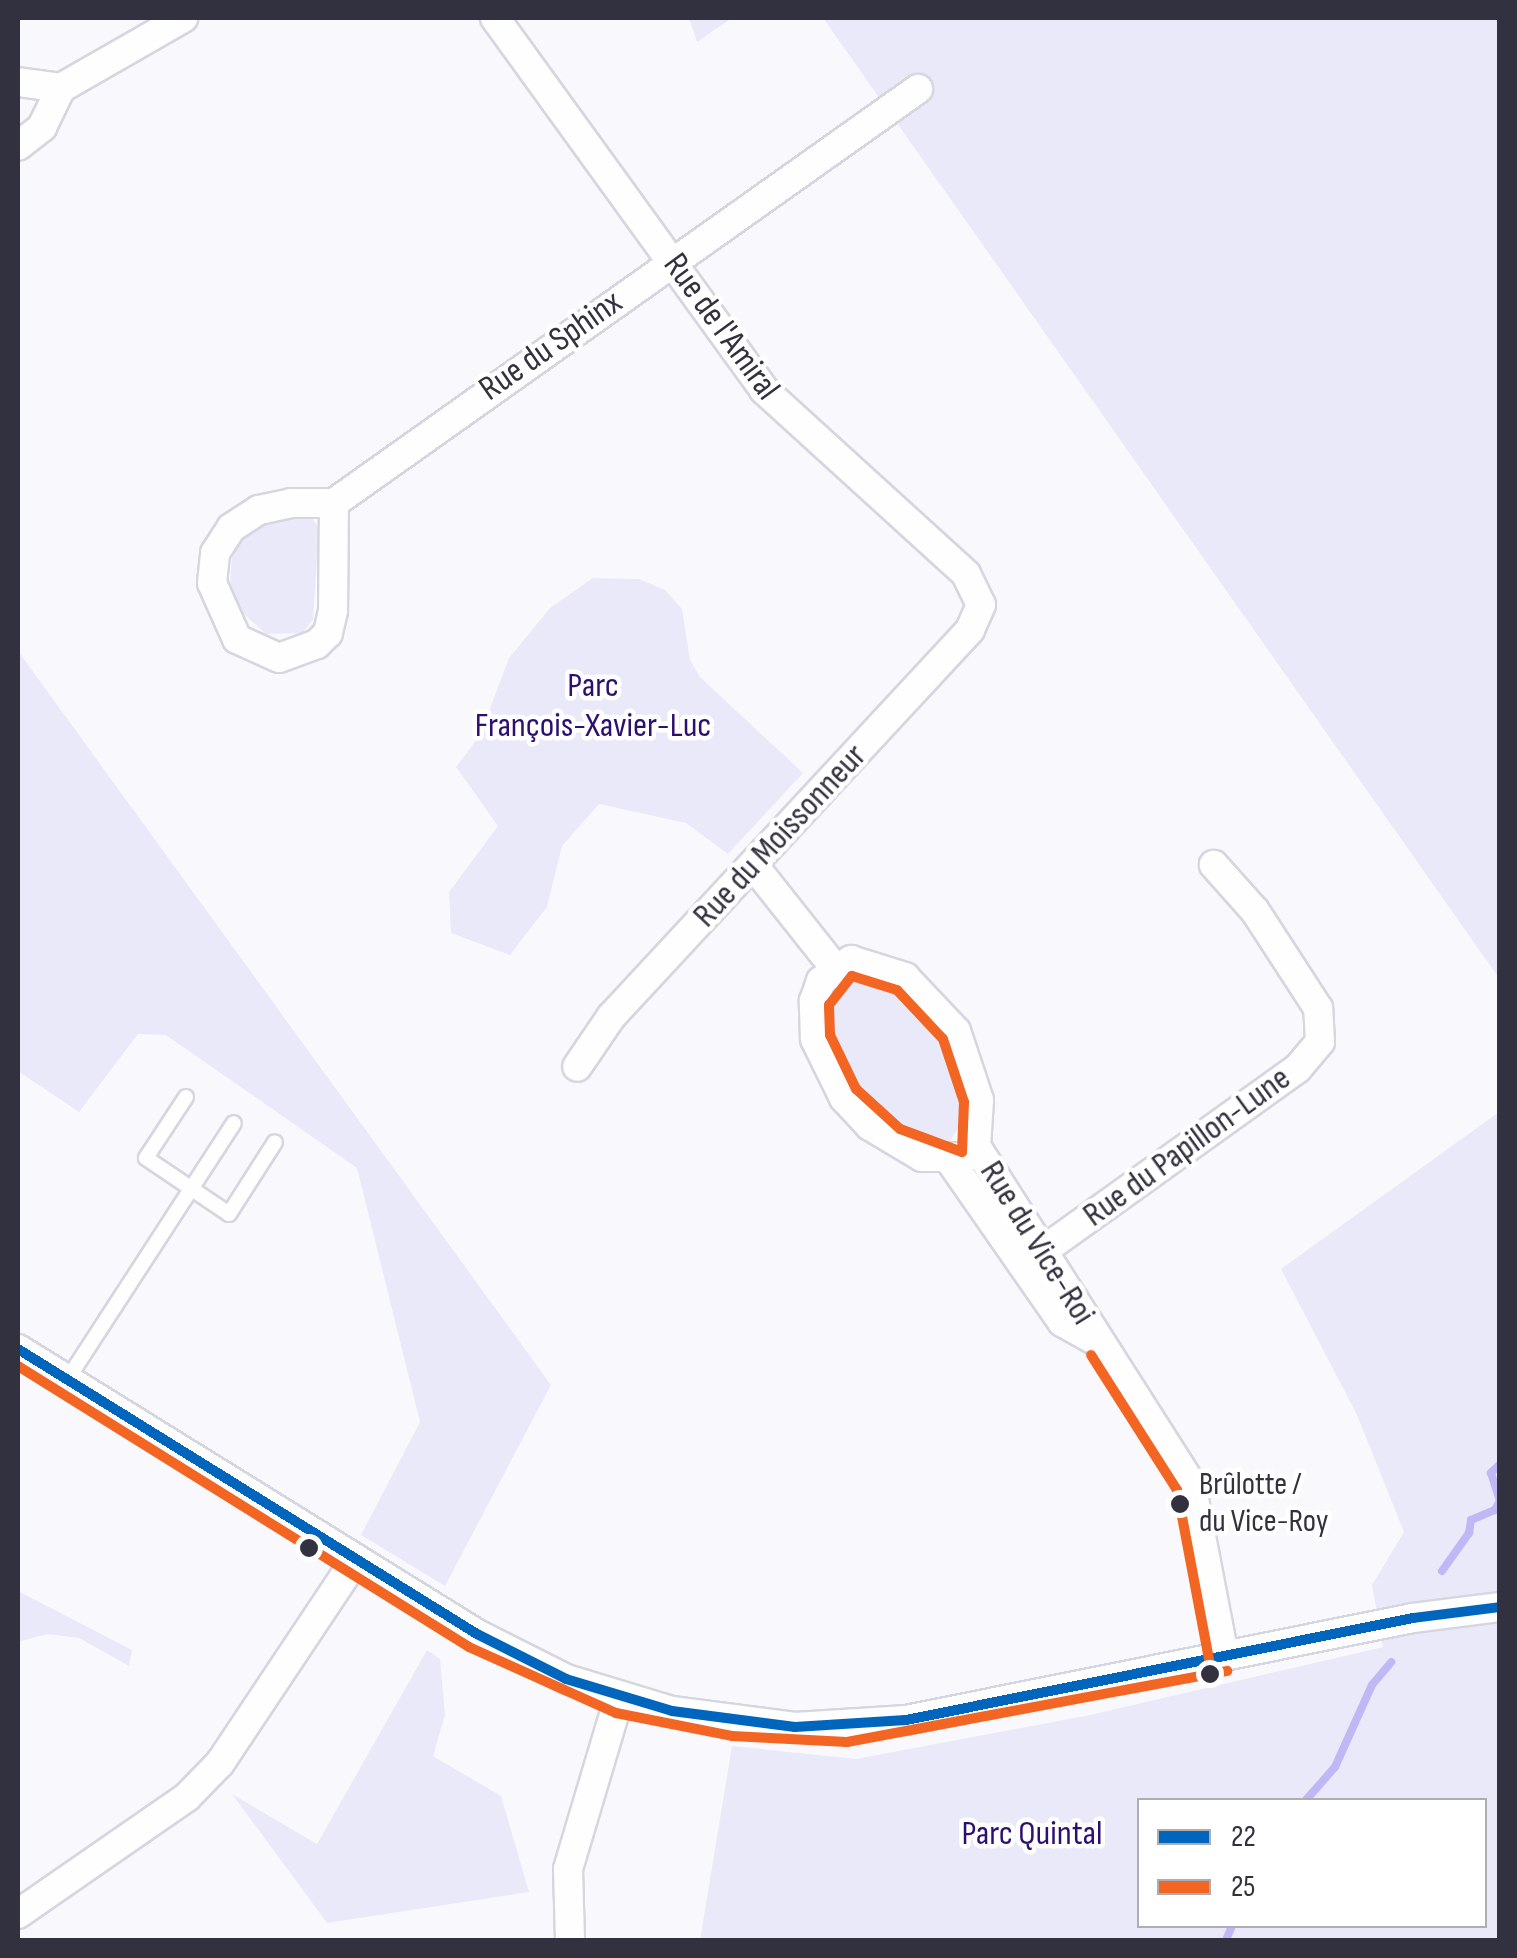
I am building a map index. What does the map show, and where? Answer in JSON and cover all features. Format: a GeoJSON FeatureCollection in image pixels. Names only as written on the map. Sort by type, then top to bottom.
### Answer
{"type":"FeatureCollection","features":[{"type":"Feature","properties":{"kind":"street"},"geometry":{"type":"LineString","coordinates":[[18,146],[42,127],[61,88],[183,18]]}},
{"type":"Feature","properties":{"kind":"street","name":"Rue de l'Amiral"},"geometry":{"type":"LineString","coordinates":[[494,18],[786,414],[966,574],[981,605]]}},
{"type":"Feature","properties":{"kind":"street"},"geometry":{"type":"LineString","coordinates":[[18,82],[61,88]]}},
{"type":"Feature","properties":{"kind":"street","name":"Rue du Sphinx"},"geometry":{"type":"LineString","coordinates":[[334,503],[918,90]]}},
{"type":"Feature","properties":{"kind":"street"},"geometry":{"type":"LineString","coordinates":[[334,503],[328,633],[299,656],[251,650],[222,616],[212,583],[215,553],[231,528],[259,510],[334,503]]}},
{"type":"Feature","properties":{"kind":"street","name":"Rue du Moissonneur"},"geometry":{"type":"LineString","coordinates":[[577,1067],[611,1017],[970,630],[981,605]]}},
{"type":"Feature","properties":{"kind":"street","name":"Rue du Papillon-Lune"},"geometry":{"type":"LineString","coordinates":[[1034,1257],[1298,1068],[1320,1042],[1318,1008],[1255,911],[1214,864]]}},
{"type":"Feature","properties":{"kind":"street"},"geometry":{"type":"LineString","coordinates":[[754,866],[834,967]]}},
{"type":"Feature","properties":{"kind":"street","name":"Rue du Vice-Roi"},"geometry":{"type":"LineString","coordinates":[[1034,1257],[950,1162],[892,1142],[844,1098],[815,1039],[814,1001],[834,967],[851,960],[905,977],[944,1013],[972,1067],[976,1146],[1034,1257],[1062,1322],[1096,1341],[1191,1484],[1224,1656]]}},
{"type":"Feature","properties":{"kind":"street","name":"Rue du Vice-Roi"},"geometry":{"type":"LineString","coordinates":[[950,1162],[976,1146]]}},
{"type":"Feature","properties":{"kind":"street"},"geometry":{"type":"LineString","coordinates":[[18,1349],[520,1657],[619,1698],[733,1720],[846,1727],[1500,1607]]}},
{"type":"Feature","properties":{"kind":"street"},"geometry":{"type":"LineString","coordinates":[[18,1914],[187,1797],[220,1763],[356,1559]]}},
{"type":"Feature","properties":{"kind":"street"},"geometry":{"type":"LineString","coordinates":[[570,1940],[568,1869],[619,1698]]}},
{"type":"Feature","properties":{"kind":"lane"},"geometry":{"type":"LineString","coordinates":[[186,1097],[146,1158],[229,1214],[274,1142]]}},
{"type":"Feature","properties":{"kind":"lane"},"geometry":{"type":"LineString","coordinates":[[67,1380],[234,1122]]}},
{"type":"Feature","properties":{"kind":"green space"},"geometry":{"type":"Polygon","coordinates":[[[689,18],[732,18],[697,42],[689,18]]]}},
{"type":"Feature","properties":{"kind":"green space"},"geometry":{"type":"Polygon","coordinates":[[[823,18],[1499,18],[1499,978],[823,18]]]}},
{"type":"Feature","properties":{"kind":"green space"},"geometry":{"type":"Polygon","coordinates":[[[310,514],[319,529],[313,620],[302,633],[266,634],[237,608],[230,582],[232,557],[246,535],[265,523],[310,514]]]}},
{"type":"Feature","properties":{"kind":"green space","name":"Parc François-Xavier-Luc"},"geometry":{"type":"Polygon","coordinates":[[[593,578],[639,579],[665,590],[682,609],[690,660],[700,677],[803,773],[728,854],[686,823],[599,804],[562,846],[547,907],[510,955],[451,933],[449,892],[498,826],[456,767],[480,735],[509,658],[550,608],[593,578]]]}},
{"type":"Feature","properties":{"kind":"green space"},"geometry":{"type":"Polygon","coordinates":[[[18,651],[551,1385],[445,1586],[361,1535],[420,1422],[357,1168],[166,1035],[138,1034],[79,1112],[18,1071],[18,651]]]}},
{"type":"Feature","properties":{"kind":"green space"},"geometry":{"type":"Polygon","coordinates":[[[855,971],[896,984],[934,1016],[960,1062],[968,1114],[950,1141],[934,1147],[910,1143],[863,1106],[828,1048],[823,1016],[832,985],[855,971]]]}},
{"type":"Feature","properties":{"kind":"green space","name":"Parc Quintal"},"geometry":{"type":"Polygon","coordinates":[[[1499,1112],[1499,1940],[700,1940],[732,1746],[856,1759],[1090,1715],[1383,1647],[1372,1585],[1404,1532],[1357,1415],[1281,1269],[1499,1112]]]}},
{"type":"Feature","properties":{"kind":"green space"},"geometry":{"type":"Polygon","coordinates":[[[18,1591],[132,1650],[129,1666],[79,1638],[47,1634],[18,1642],[18,1591]]]}},
{"type":"Feature","properties":{"kind":"green space"},"geometry":{"type":"Polygon","coordinates":[[[427,1650],[440,1659],[445,1715],[433,1756],[501,1796],[529,1892],[327,1923],[232,1794],[317,1844],[427,1650]]]}},
{"type":"Feature","properties":{"kind":"waterway"},"geometry":{"type":"LineString","coordinates":[[1500,1464],[1491,1473],[1500,1500]]}},
{"type":"Feature","properties":{"kind":"waterway"},"geometry":{"type":"LineString","coordinates":[[1442,1571],[1469,1533],[1471,1520],[1495,1510],[1500,1501]]}},
{"type":"Feature","properties":{"kind":"waterway"},"geometry":{"type":"LineString","coordinates":[[1308,1798],[1335,1767],[1372,1685],[1391,1662]]}},
{"type":"Feature","properties":{"kind":"waterway"},"geometry":{"type":"LineString","coordinates":[[1226,1940],[1231,1928]]}},
{"type":"Feature","properties":{"kind":"transit line","name":"25"},"geometry":{"type":"LineString","coordinates":[[852,976],[897,990],[943,1039],[964,1102],[962,1152],[900,1129],[856,1089],[830,1035],[829,1005],[852,976]]}},
{"type":"Feature","properties":{"kind":"transit line","name":"22"},"geometry":{"type":"LineString","coordinates":[[18,1349],[477,1634],[566,1679],[672,1711],[795,1727],[906,1720],[1413,1618],[1500,1607]]}},
{"type":"Feature","properties":{"kind":"transit line","name":"25"},"geometry":{"type":"LineString","coordinates":[[1091,1355],[1177,1490],[1209,1659]]}},
{"type":"Feature","properties":{"kind":"transit line","name":"25"},"geometry":{"type":"LineString","coordinates":[[18,1366],[469,1647],[616,1713],[732,1736],[847,1742],[1227,1671]]}},
{"type":"Feature","properties":{"kind":"place","name":"Brûlotte / du Vice-Roy"},"geometry":{"type":"Point","coordinates":[1180,1504]}}]}
